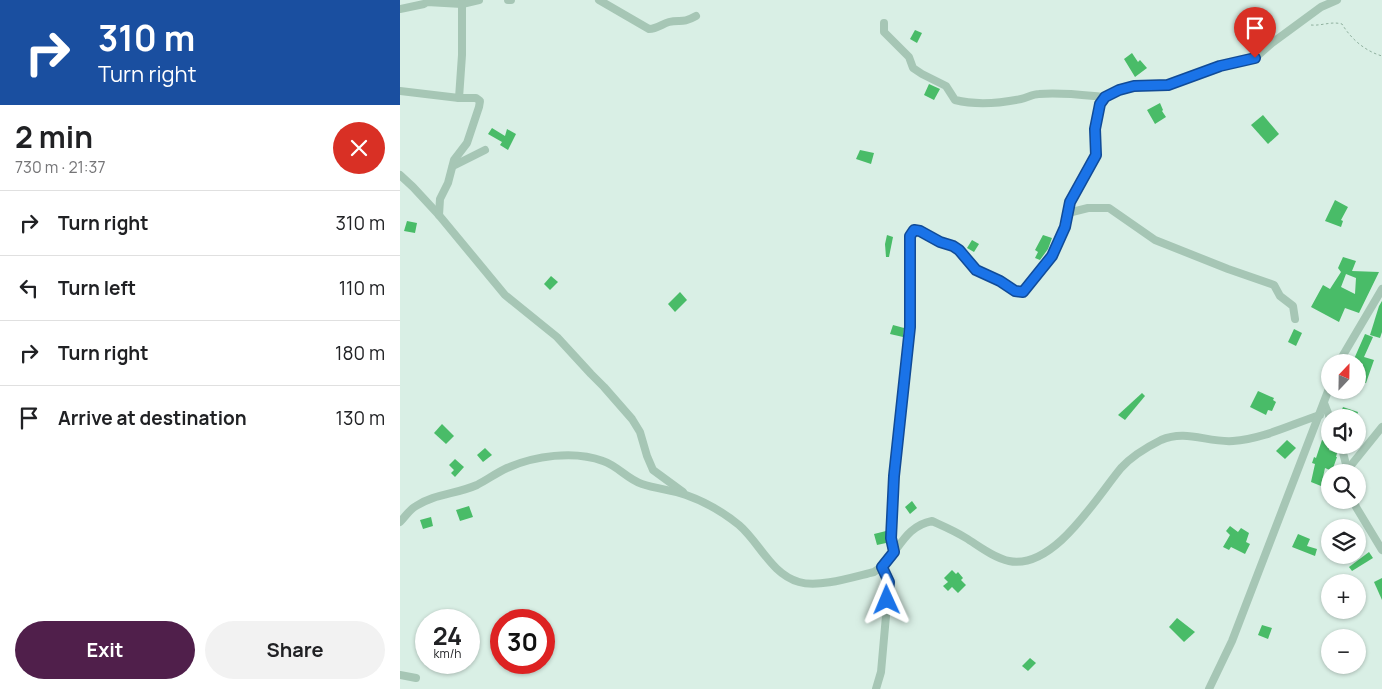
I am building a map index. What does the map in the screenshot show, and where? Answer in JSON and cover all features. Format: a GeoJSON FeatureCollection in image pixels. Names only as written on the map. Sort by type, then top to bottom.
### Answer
{"type":"FeatureCollection","features":[{"type":"Feature","properties":{"kind":"street"},"geometry":{"type":"LineString","coordinates":[[400,9],[427,2],[462,4],[479,0]]}},
{"type":"Feature","properties":{"kind":"street"},"geometry":{"type":"LineString","coordinates":[[599,0],[649,29],[654,29],[671,21],[687,21],[696,16]]}},
{"type":"Feature","properties":{"kind":"street"},"geometry":{"type":"LineString","coordinates":[[894,552],[891,538],[894,476],[910,336],[909,268],[910,236],[912,232],[914,230],[920,231],[940,242],[953,246],[959,250],[976,270],[1020,292],[1028,287],[1052,256],[1065,227],[1070,202],[1096,155],[1095,129],[1100,104],[1105,97],[1119,90],[1134,86],[1168,85],[1220,66],[1255,58],[1321,7],[1337,0]]}},
{"type":"Feature","properties":{"kind":"street"},"geometry":{"type":"LineString","coordinates":[[460,98],[462,4]]}},
{"type":"Feature","properties":{"kind":"street"},"geometry":{"type":"LineString","coordinates":[[884,23],[884,32],[909,57],[913,68],[946,86],[955,100],[990,102],[1023,99],[1036,94],[1048,93],[1105,97]]}},
{"type":"Feature","properties":{"kind":"street"},"geometry":{"type":"LineString","coordinates":[[400,91],[476,98],[480,101],[467,143],[454,160],[448,182],[440,199],[439,215]]}},
{"type":"Feature","properties":{"kind":"street"},"geometry":{"type":"LineString","coordinates":[[453,166],[485,150]]}},
{"type":"Feature","properties":{"kind":"street"},"geometry":{"type":"LineString","coordinates":[[400,175],[414,187],[439,215],[505,295],[557,337],[632,418],[640,432],[647,456],[654,470],[686,495]]}},
{"type":"Feature","properties":{"kind":"street"},"geometry":{"type":"LineString","coordinates":[[1068,213],[1088,208],[1109,208],[1155,240],[1274,285],[1280,296],[1293,306],[1295,319]]}},
{"type":"Feature","properties":{"kind":"street"},"geometry":{"type":"LineString","coordinates":[[1344,354],[1382,289]]}},
{"type":"Feature","properties":{"kind":"street"},"geometry":{"type":"LineString","coordinates":[[1209,689],[1232,641],[1325,399]]}},
{"type":"Feature","properties":{"kind":"street"},"geometry":{"type":"LineString","coordinates":[[1324,403],[1326,409]]}},
{"type":"Feature","properties":{"kind":"street"},"geometry":{"type":"LineString","coordinates":[[400,522],[414,506],[425,500],[476,485],[509,467],[544,458],[577,456],[602,460],[640,484],[686,495],[722,512],[743,529],[773,566],[798,582],[812,584],[874,572],[882,567],[916,526],[932,521],[992,554],[1007,561],[1021,563],[1033,560],[1041,555],[1072,531],[1122,467],[1142,451],[1163,440],[1176,436],[1192,435],[1210,440],[1232,441],[1271,433],[1320,415]]}},
{"type":"Feature","properties":{"kind":"street"},"geometry":{"type":"LineString","coordinates":[[1354,464],[1381,430]]}},
{"type":"Feature","properties":{"kind":"street"},"geometry":{"type":"LineString","coordinates":[[1357,509],[1382,550]]}},
{"type":"Feature","properties":{"kind":"street"},"geometry":{"type":"LineString","coordinates":[[876,689],[881,672],[889,582],[882,567]]}},
{"type":"Feature","properties":{"kind":"street"},"geometry":{"type":"LineString","coordinates":[[400,675],[416,678]]}},
{"type":"Feature","properties":{"kind":"path"},"geometry":{"type":"LineString","coordinates":[[1304,21],[1307,24],[1321,26],[1329,23],[1342,24],[1348,34],[1365,49],[1382,56]]}},
{"type":"Feature","properties":{"kind":"building"},"geometry":{"type":"Polygon","coordinates":[[[1247,27],[1251,32],[1239,39],[1235,34],[1247,27]]]}},
{"type":"Feature","properties":{"kind":"building"},"geometry":{"type":"Polygon","coordinates":[[[915,30],[922,33],[917,43],[910,39],[915,30]]]}},
{"type":"Feature","properties":{"kind":"building"},"geometry":{"type":"Polygon","coordinates":[[[1132,53],[1138,62],[1140,60],[1147,68],[1135,77],[1124,59],[1132,53]]]}},
{"type":"Feature","properties":{"kind":"building"},"geometry":{"type":"Polygon","coordinates":[[[929,84],[940,89],[934,100],[924,95],[929,84]]]}},
{"type":"Feature","properties":{"kind":"building"},"geometry":{"type":"Polygon","coordinates":[[[1160,103],[1166,117],[1155,124],[1147,110],[1160,103]]]}},
{"type":"Feature","properties":{"kind":"building"},"geometry":{"type":"Polygon","coordinates":[[[1263,115],[1279,134],[1268,144],[1251,125],[1263,115]]]}},
{"type":"Feature","properties":{"kind":"building"},"geometry":{"type":"Polygon","coordinates":[[[492,128],[505,136],[507,129],[516,134],[508,150],[500,145],[502,142],[488,134],[492,128]]]}},
{"type":"Feature","properties":{"kind":"building"},"geometry":{"type":"Polygon","coordinates":[[[860,150],[874,153],[871,164],[856,159],[860,150]]]}},
{"type":"Feature","properties":{"kind":"building"},"geometry":{"type":"Polygon","coordinates":[[[1335,200],[1348,207],[1341,220],[1343,221],[1341,227],[1325,221],[1335,200]]]}},
{"type":"Feature","properties":{"kind":"building"},"geometry":{"type":"Polygon","coordinates":[[[407,221],[417,223],[415,233],[404,231],[407,221]]]}},
{"type":"Feature","properties":{"kind":"building"},"geometry":{"type":"Polygon","coordinates":[[[887,235],[893,237],[889,257],[886,257],[885,244],[887,235]]]}},
{"type":"Feature","properties":{"kind":"building"},"geometry":{"type":"Polygon","coordinates":[[[1043,235],[1052,238],[1048,249],[1040,260],[1035,258],[1038,252],[1035,250],[1043,235]]]}},
{"type":"Feature","properties":{"kind":"building"},"geometry":{"type":"Polygon","coordinates":[[[972,240],[979,244],[974,252],[967,248],[972,240]]]}},
{"type":"Feature","properties":{"kind":"building"},"geometry":{"type":"Polygon","coordinates":[[[1343,257],[1356,261],[1352,271],[1379,272],[1359,313],[1345,308],[1339,322],[1311,307],[1323,285],[1330,289],[1341,272],[1338,268],[1343,257]],[[1346,274],[1341,287],[1355,294],[1356,278],[1346,274]]]}},
{"type":"Feature","properties":{"kind":"building"},"geometry":{"type":"Polygon","coordinates":[[[551,276],[558,282],[550,290],[544,284],[551,276]]]}},
{"type":"Feature","properties":{"kind":"building"},"geometry":{"type":"Polygon","coordinates":[[[680,292],[687,300],[675,312],[668,304],[680,292]]]}},
{"type":"Feature","properties":{"kind":"building"},"geometry":{"type":"Polygon","coordinates":[[[1382,301],[1382,332],[1380,338],[1370,335],[1382,301]]]}},
{"type":"Feature","properties":{"kind":"building"},"geometry":{"type":"Polygon","coordinates":[[[893,325],[904,328],[903,337],[890,334],[893,325]]]}},
{"type":"Feature","properties":{"kind":"building"},"geometry":{"type":"Polygon","coordinates":[[[1294,329],[1302,333],[1296,346],[1288,342],[1294,329]]]}},
{"type":"Feature","properties":{"kind":"building"},"geometry":{"type":"Polygon","coordinates":[[[1365,334],[1373,337],[1365,354],[1356,354],[1365,334]]]}},
{"type":"Feature","properties":{"kind":"building"},"geometry":{"type":"Polygon","coordinates":[[[1366,358],[1374,360],[1366,383],[1366,358]]]}},
{"type":"Feature","properties":{"kind":"building"},"geometry":{"type":"Polygon","coordinates":[[[1258,391],[1274,398],[1273,400],[1276,402],[1272,411],[1268,410],[1266,415],[1250,407],[1258,391]]]}},
{"type":"Feature","properties":{"kind":"building"},"geometry":{"type":"Polygon","coordinates":[[[1142,393],[1145,396],[1125,420],[1118,415],[1142,393]]]}},
{"type":"Feature","properties":{"kind":"building"},"geometry":{"type":"Polygon","coordinates":[[[442,424],[454,436],[446,444],[434,433],[442,424]]]}},
{"type":"Feature","properties":{"kind":"building"},"geometry":{"type":"Polygon","coordinates":[[[1287,440],[1296,448],[1285,459],[1276,451],[1287,440]]]}},
{"type":"Feature","properties":{"kind":"building"},"geometry":{"type":"Polygon","coordinates":[[[1321,443],[1321,454],[1337,454],[1334,464],[1321,464],[1321,486],[1311,482],[1315,464],[1312,463],[1314,457],[1316,458],[1321,443]]]}},
{"type":"Feature","properties":{"kind":"building"},"geometry":{"type":"Polygon","coordinates":[[[485,448],[492,455],[483,462],[477,455],[485,448]]]}},
{"type":"Feature","properties":{"kind":"building"},"geometry":{"type":"Polygon","coordinates":[[[455,459],[464,467],[455,477],[451,473],[454,470],[449,465],[455,459]]]}},
{"type":"Feature","properties":{"kind":"building"},"geometry":{"type":"Polygon","coordinates":[[[912,501],[917,508],[910,514],[905,507],[912,501]]]}},
{"type":"Feature","properties":{"kind":"building"},"geometry":{"type":"Polygon","coordinates":[[[469,506],[473,517],[460,521],[456,510],[469,506]]]}},
{"type":"Feature","properties":{"kind":"building"},"geometry":{"type":"Polygon","coordinates":[[[431,517],[433,526],[423,529],[420,520],[431,517]]]}},
{"type":"Feature","properties":{"kind":"building"},"geometry":{"type":"Polygon","coordinates":[[[1230,526],[1238,532],[1241,528],[1249,533],[1246,542],[1250,544],[1245,554],[1231,547],[1229,550],[1223,547],[1230,535],[1226,531],[1230,526]]]}},
{"type":"Feature","properties":{"kind":"building"},"geometry":{"type":"Polygon","coordinates":[[[886,531],[886,543],[877,545],[874,534],[886,531]]]}},
{"type":"Feature","properties":{"kind":"building"},"geometry":{"type":"Polygon","coordinates":[[[1298,534],[1310,539],[1307,546],[1317,549],[1315,556],[1292,547],[1298,534]]]}},
{"type":"Feature","properties":{"kind":"building"},"geometry":{"type":"Polygon","coordinates":[[[1369,552],[1373,558],[1366,562],[1366,554],[1369,552]]]}},
{"type":"Feature","properties":{"kind":"building"},"geometry":{"type":"Polygon","coordinates":[[[1353,564],[1363,564],[1352,571],[1349,567],[1353,564]]]}},
{"type":"Feature","properties":{"kind":"building"},"geometry":{"type":"Polygon","coordinates":[[[952,570],[956,574],[958,572],[963,578],[961,580],[966,585],[958,593],[952,587],[948,591],[943,586],[948,582],[944,578],[952,570]]]}},
{"type":"Feature","properties":{"kind":"building"},"geometry":{"type":"Polygon","coordinates":[[[1382,578],[1382,600],[1374,582],[1382,578]]]}},
{"type":"Feature","properties":{"kind":"building"},"geometry":{"type":"Polygon","coordinates":[[[1177,618],[1195,632],[1184,642],[1169,627],[1177,618]]]}},
{"type":"Feature","properties":{"kind":"building"},"geometry":{"type":"Polygon","coordinates":[[[1262,625],[1272,628],[1268,639],[1258,635],[1262,625]]]}},
{"type":"Feature","properties":{"kind":"building"},"geometry":{"type":"Polygon","coordinates":[[[1030,658],[1036,663],[1028,671],[1022,666],[1030,658]]]}},
{"type":"Feature","properties":{"kind":"route"},"geometry":{"type":"LineString","coordinates":[[887,600],[889,582],[882,567],[894,552],[891,538],[894,510],[894,476],[910,327],[909,268],[910,236],[912,232],[914,230],[920,231],[940,242],[953,246],[959,250],[976,270],[1000,281],[1015,291],[1023,292],[1052,256],[1065,227],[1070,202],[1096,155],[1095,129],[1100,104],[1105,97],[1119,90],[1134,86],[1168,85],[1220,66],[1255,58]]}}]}
